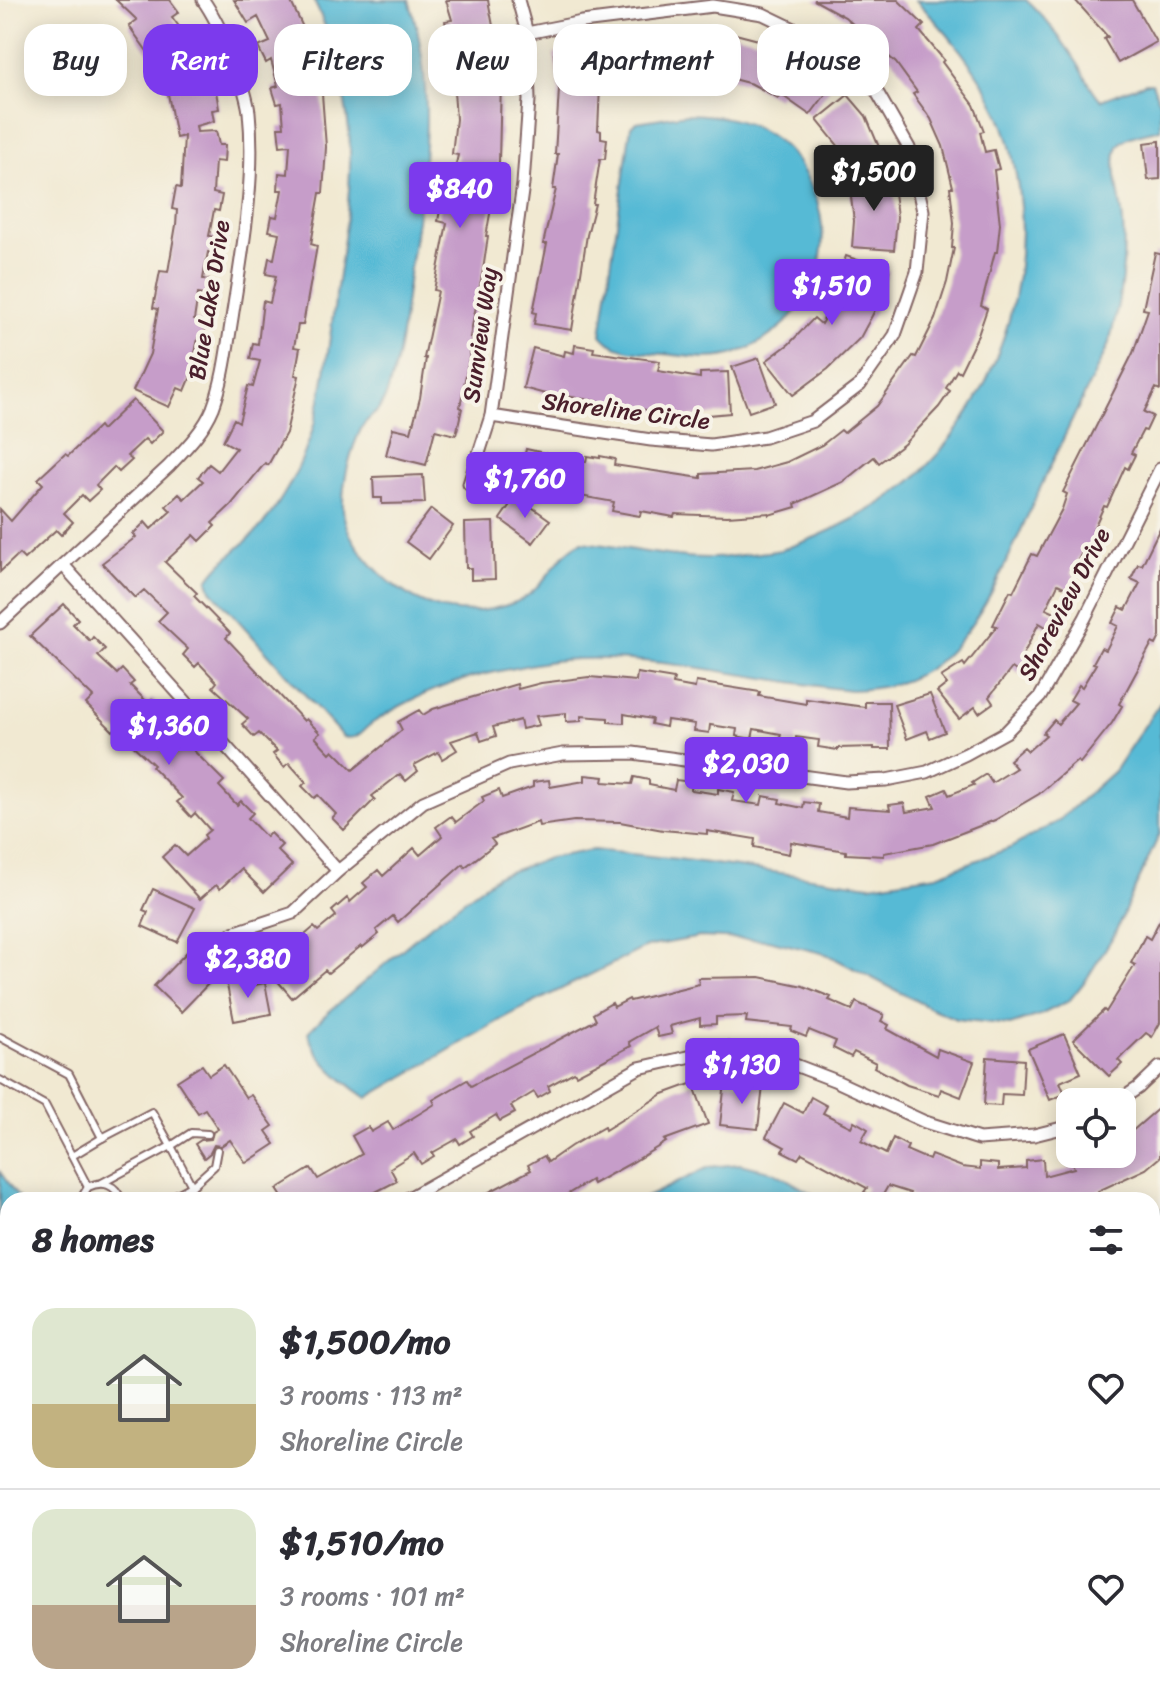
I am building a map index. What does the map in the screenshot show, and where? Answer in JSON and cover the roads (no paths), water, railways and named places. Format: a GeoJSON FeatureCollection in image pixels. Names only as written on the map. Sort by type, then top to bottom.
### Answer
{"type":"FeatureCollection","features":[{"type":"Feature","properties":{"kind":"street","name":"Blue Lake Drive"},"geometry":{"type":"LineString","coordinates":[[0,623],[64,566],[194,440],[212,411],[222,381],[250,171],[249,110],[230,53],[203,0]]}},
{"type":"Feature","properties":{"kind":"street","name":"Sunview Way"},"geometry":{"type":"LineString","coordinates":[[518,0],[525,24]]}},
{"type":"Feature","properties":{"kind":"street","name":"Shoreline Circle"},"geometry":{"type":"LineString","coordinates":[[491,416],[651,440],[711,445],[765,437],[813,421],[860,385],[895,335],[917,272],[923,211],[909,148],[873,85],[819,41],[763,14],[713,6],[582,22],[537,31]]}},
{"type":"Feature","properties":{"kind":"street","name":"Sunview Way"},"geometry":{"type":"LineString","coordinates":[[469,484],[491,416],[523,184],[529,96]]}},
{"type":"Feature","properties":{"kind":"street","name":"Shoreview Drive"},"geometry":{"type":"LineString","coordinates":[[233,933],[293,913],[338,871],[423,802],[509,764],[563,754],[633,753],[846,782],[886,780],[927,772],[966,754],[1006,732],[1040,697],[1085,618],[1160,469]]}},
{"type":"Feature","properties":{"kind":"street"},"geometry":{"type":"LineString","coordinates":[[64,566],[338,871]]}},
{"type":"Feature","properties":{"kind":"street"},"geometry":{"type":"LineString","coordinates":[[422,1192],[639,1068],[727,1048],[769,1055],[834,1080],[925,1122],[979,1139],[1034,1135],[1056,1130]]}},
{"type":"Feature","properties":{"kind":"street"},"geometry":{"type":"LineString","coordinates":[[1136,1089],[1160,1067]]}},
{"type":"Feature","properties":{"kind":"street"},"geometry":{"type":"LineString","coordinates":[[976,1704],[1038,1704]]}},
{"type":"Feature","properties":{"kind":"lane"},"geometry":{"type":"LineString","coordinates":[[0,1037],[69,1074],[102,1138]]}},
{"type":"Feature","properties":{"kind":"lane"},"geometry":{"type":"LineString","coordinates":[[0,1080],[45,1105],[88,1187]]}},
{"type":"Feature","properties":{"kind":"lane"},"geometry":{"type":"LineString","coordinates":[[72,1156],[152,1112],[192,1186]]}},
{"type":"Feature","properties":{"kind":"lane"},"geometry":{"type":"LineString","coordinates":[[85,1192],[88,1187],[102,1183],[184,1138],[199,1132],[208,1134]]}},
{"type":"Feature","properties":{"kind":"lane"},"geometry":{"type":"LineString","coordinates":[[181,1192],[214,1166],[217,1150]]}},
{"type":"Feature","properties":{"kind":"lane"},"geometry":{"type":"LineString","coordinates":[[102,1183],[117,1192]]}},
{"type":"Feature","properties":{"kind":"water"},"geometry":{"type":"Polygon","coordinates":[[[313,0],[409,0],[418,35],[424,69],[426,137],[400,339],[385,398],[364,425],[350,456],[343,509],[354,542],[381,574],[415,599],[452,611],[494,609],[516,602],[535,589],[565,555],[582,542],[698,558],[781,550],[818,536],[875,507],[909,483],[952,437],[976,400],[995,361],[1009,320],[1018,277],[1021,234],[1018,190],[1010,146],[995,105],[959,49],[916,0],[1026,0],[1059,37],[1101,100],[1152,83],[1160,104],[1160,129],[1124,141],[1115,157],[1124,255],[1119,300],[1108,346],[995,585],[970,627],[937,663],[907,680],[851,690],[645,661],[577,659],[543,663],[472,677],[442,687],[400,706],[357,736],[343,737],[211,590],[208,580],[273,511],[298,468],[313,430],[322,390],[349,191],[349,135],[343,96],[412,96],[412,24],[324,24],[313,0]]]}},
{"type":"Feature","properties":{"kind":"water"},"geometry":{"type":"Polygon","coordinates":[[[686,114],[739,121],[779,142],[805,174],[817,201],[822,228],[821,254],[814,280],[802,303],[785,323],[763,340],[728,356],[691,357],[630,350],[614,345],[601,335],[631,126],[637,122],[686,114]]]}},
{"type":"Feature","properties":{"kind":"water"},"geometry":{"type":"Polygon","coordinates":[[[1160,703],[1160,833],[1114,935],[1086,980],[1069,1001],[1040,1015],[1010,1025],[956,1019],[826,954],[768,940],[700,937],[646,947],[509,1015],[367,1098],[331,1069],[311,1042],[308,1032],[324,1016],[432,924],[497,876],[549,858],[593,850],[870,885],[937,875],[1010,848],[1058,821],[1114,771],[1160,703]]]}},
{"type":"Feature","properties":{"kind":"water"},"geometry":{"type":"Polygon","coordinates":[[[740,1164],[774,1172],[809,1192],[657,1192],[709,1167],[740,1164]]]}},
{"type":"Feature","properties":{"kind":"water"},"geometry":{"type":"Polygon","coordinates":[[[0,1172],[14,1192],[0,1192],[0,1172]]]}}]}
